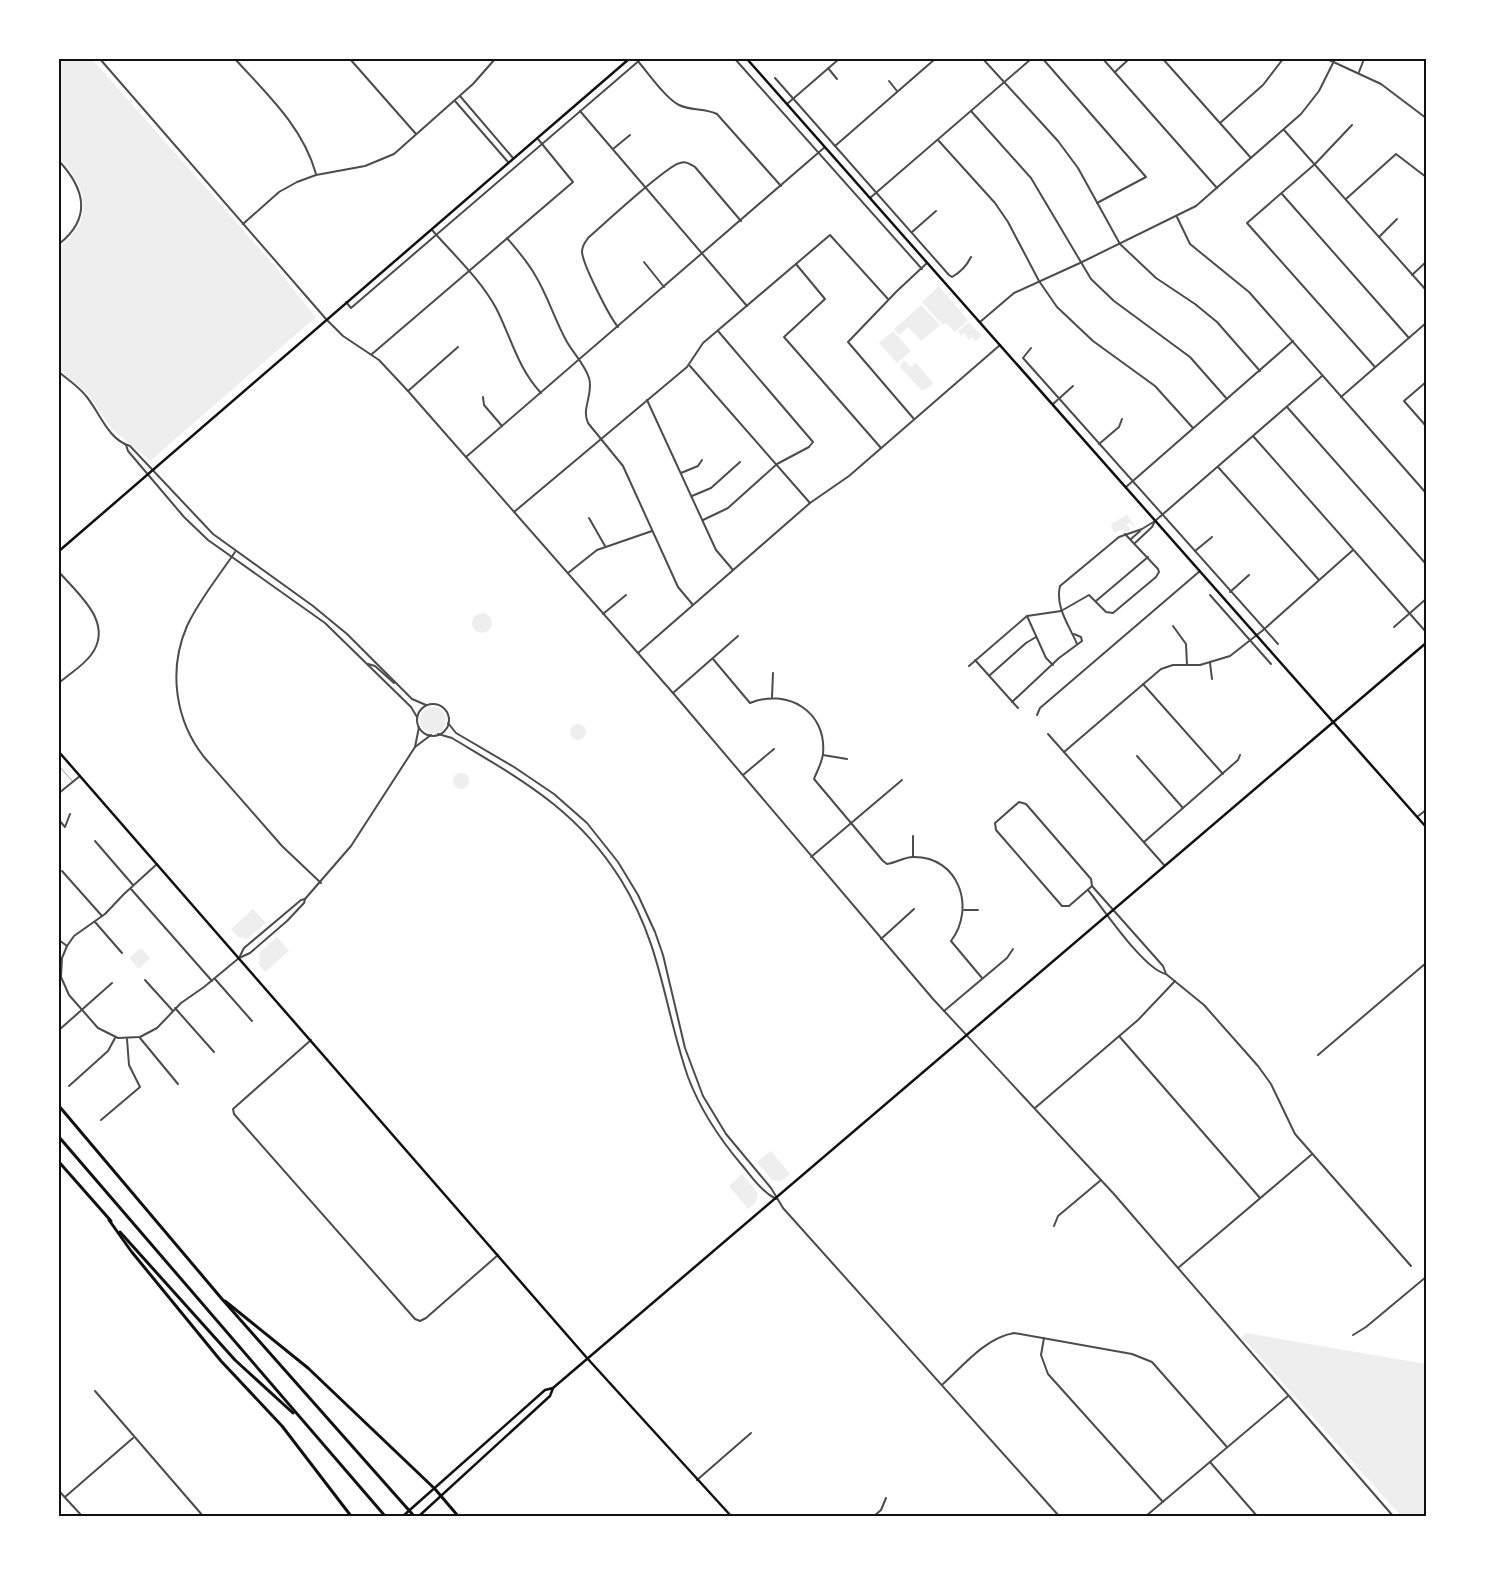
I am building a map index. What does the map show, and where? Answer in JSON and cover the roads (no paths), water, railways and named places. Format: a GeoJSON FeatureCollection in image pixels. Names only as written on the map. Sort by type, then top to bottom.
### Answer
{"type":"FeatureCollection","features":[{"type":"Feature","properties":{"kind":"highway"},"geometry":{"type":"LineString","coordinates":[[59,1106],[222,1299],[414,1516]]}},
{"type":"Feature","properties":{"kind":"highway"},"geometry":{"type":"LineString","coordinates":[[59,1137],[385,1516]]}},
{"type":"Feature","properties":{"kind":"highway"},"geometry":{"type":"LineString","coordinates":[[59,1162],[235,1360],[307,1425]]}},
{"type":"Feature","properties":{"kind":"highway"},"geometry":{"type":"LineString","coordinates":[[109,1220],[131,1251],[221,1361],[282,1426],[350,1516]]}},
{"type":"Feature","properties":{"kind":"highway"},"geometry":{"type":"LineString","coordinates":[[222,1299],[232,1304],[246,1318],[302,1362],[435,1489],[458,1516]]}},
{"type":"Feature","properties":{"kind":"main road"},"geometry":{"type":"LineString","coordinates":[[59,550],[629,59]]}},
{"type":"Feature","properties":{"kind":"main road"},"geometry":{"type":"LineString","coordinates":[[747,59],[1426,828]]}},
{"type":"Feature","properties":{"kind":"main road"},"geometry":{"type":"LineString","coordinates":[[403,1516],[545,1390],[553,1388],[776,1199],[1426,643]]}},
{"type":"Feature","properties":{"kind":"main road"},"geometry":{"type":"LineString","coordinates":[[59,752],[587,1358],[731,1516]]}},
{"type":"Feature","properties":{"kind":"main road"},"geometry":{"type":"LineString","coordinates":[[419,1516],[550,1396],[553,1388]]}},
{"type":"Feature","properties":{"kind":"street"},"geometry":{"type":"LineString","coordinates":[[100,59],[326,319],[343,336],[372,354],[408,390],[673,693],[881,939],[944,1011],[1101,1180],[1393,1516]]}},
{"type":"Feature","properties":{"kind":"street"},"geometry":{"type":"LineString","coordinates":[[235,59],[297,130],[308,149],[316,175]]}},
{"type":"Feature","properties":{"kind":"street"},"geometry":{"type":"LineString","coordinates":[[350,59],[416,135]]}},
{"type":"Feature","properties":{"kind":"street"},"geometry":{"type":"LineString","coordinates":[[244,224],[279,192],[297,182],[316,175],[365,166],[381,161],[400,150],[460,96],[494,59]]}},
{"type":"Feature","properties":{"kind":"street"},"geometry":{"type":"LineString","coordinates":[[346,302],[351,308],[637,60],[641,59]]}},
{"type":"Feature","properties":{"kind":"street"},"geometry":{"type":"LineString","coordinates":[[735,59],[922,269]]}},
{"type":"Feature","properties":{"kind":"street"},"geometry":{"type":"LineString","coordinates":[[787,104],[840,59]]}},
{"type":"Feature","properties":{"kind":"street"},"geometry":{"type":"LineString","coordinates":[[835,146],[935,59]]}},
{"type":"Feature","properties":{"kind":"street"},"geometry":{"type":"LineString","coordinates":[[984,59],[1058,142],[1078,168],[1120,244],[1156,278],[1195,304],[1217,322],[1260,371]]}},
{"type":"Feature","properties":{"kind":"street"},"geometry":{"type":"LineString","coordinates":[[870,198],[1031,59]]}},
{"type":"Feature","properties":{"kind":"street"},"geometry":{"type":"LineString","coordinates":[[1043,59],[1146,177],[1097,204]]}},
{"type":"Feature","properties":{"kind":"street"},"geometry":{"type":"LineString","coordinates":[[1103,59],[1217,188]]}},
{"type":"Feature","properties":{"kind":"street"},"geometry":{"type":"LineString","coordinates":[[1115,72],[1129,59]]}},
{"type":"Feature","properties":{"kind":"street"},"geometry":{"type":"LineString","coordinates":[[1163,59],[1252,158]]}},
{"type":"Feature","properties":{"kind":"street"},"geometry":{"type":"LineString","coordinates":[[1220,123],[1264,85],[1283,59]]}},
{"type":"Feature","properties":{"kind":"street"},"geometry":{"type":"LineString","coordinates":[[1327,59],[1359,72],[1392,90],[1426,118]]}},
{"type":"Feature","properties":{"kind":"street"},"geometry":{"type":"LineString","coordinates":[[1359,72],[1364,59]]}},
{"type":"Feature","properties":{"kind":"street"},"geometry":{"type":"LineString","coordinates":[[637,60],[675,102],[684,107],[705,109],[717,114],[781,186]]}},
{"type":"Feature","properties":{"kind":"street"},"geometry":{"type":"LineString","coordinates":[[980,322],[1014,292],[1080,263],[1196,206],[1301,114],[1319,90],[1334,62]]}},
{"type":"Feature","properties":{"kind":"street"},"geometry":{"type":"LineString","coordinates":[[828,68],[837,79]]}},
{"type":"Feature","properties":{"kind":"street"},"geometry":{"type":"LineString","coordinates":[[775,78],[952,277],[967,264],[971,257]]}},
{"type":"Feature","properties":{"kind":"street"},"geometry":{"type":"LineString","coordinates":[[889,82],[898,92]]}},
{"type":"Feature","properties":{"kind":"street"},"geometry":{"type":"LineString","coordinates":[[460,96],[513,158]]}},
{"type":"Feature","properties":{"kind":"street"},"geometry":{"type":"LineString","coordinates":[[454,100],[508,162]]}},
{"type":"Feature","properties":{"kind":"street"},"geometry":{"type":"LineString","coordinates":[[580,111],[747,306]]}},
{"type":"Feature","properties":{"kind":"street"},"geometry":{"type":"LineString","coordinates":[[971,111],[1031,178],[1091,279],[1114,301],[1190,357],[1227,399]]}},
{"type":"Feature","properties":{"kind":"street"},"geometry":{"type":"LineString","coordinates":[[1352,125],[1315,164],[1247,223],[1375,367]]}},
{"type":"Feature","properties":{"kind":"street"},"geometry":{"type":"LineString","coordinates":[[1284,130],[1426,290]]}},
{"type":"Feature","properties":{"kind":"street"},"geometry":{"type":"LineString","coordinates":[[613,149],[630,135]]}},
{"type":"Feature","properties":{"kind":"street"},"geometry":{"type":"LineString","coordinates":[[372,354],[573,182],[537,138]]}},
{"type":"Feature","properties":{"kind":"street"},"geometry":{"type":"LineString","coordinates":[[938,140],[995,203],[1039,281],[1057,307],[1073,325],[1155,386],[1193,428]]}},
{"type":"Feature","properties":{"kind":"street"},"geometry":{"type":"LineString","coordinates":[[466,457],[825,147]]}},
{"type":"Feature","properties":{"kind":"street"},"geometry":{"type":"LineString","coordinates":[[1346,199],[1396,154],[1426,177]]}},
{"type":"Feature","properties":{"kind":"street"},"geometry":{"type":"LineString","coordinates":[[59,161],[74,179],[80,191],[82,204],[75,227],[59,244]]}},
{"type":"Feature","properties":{"kind":"street"},"geometry":{"type":"LineString","coordinates":[[618,327],[608,311],[584,258],[583,244],[647,188],[675,164],[684,162],[695,167],[741,221]]}},
{"type":"Feature","properties":{"kind":"street"},"geometry":{"type":"LineString","coordinates":[[1282,193],[1409,338]]}},
{"type":"Feature","properties":{"kind":"street"},"geometry":{"type":"LineString","coordinates":[[912,232],[936,211]]}},
{"type":"Feature","properties":{"kind":"street"},"geometry":{"type":"LineString","coordinates":[[1177,217],[1190,244],[1250,292],[1426,493]]}},
{"type":"Feature","properties":{"kind":"street"},"geometry":{"type":"LineString","coordinates":[[1379,236],[1397,219]]}},
{"type":"Feature","properties":{"kind":"street"},"geometry":{"type":"LineString","coordinates":[[431,229],[489,296],[527,376],[541,393]]}},
{"type":"Feature","properties":{"kind":"street"},"geometry":{"type":"LineString","coordinates":[[514,512],[689,365],[703,343],[830,236],[888,299]]}},
{"type":"Feature","properties":{"kind":"street"},"geometry":{"type":"LineString","coordinates":[[507,238],[536,277],[566,341],[590,379],[585,416],[623,466],[678,587],[693,606]]}},
{"type":"Feature","properties":{"kind":"street"},"geometry":{"type":"LineString","coordinates":[[644,262],[664,287]]}},
{"type":"Feature","properties":{"kind":"street"},"geometry":{"type":"LineString","coordinates":[[1412,275],[1426,262]]}},
{"type":"Feature","properties":{"kind":"street"},"geometry":{"type":"LineString","coordinates":[[914,419],[848,342],[888,299],[928,263]]}},
{"type":"Feature","properties":{"kind":"street"},"geometry":{"type":"LineString","coordinates":[[796,264],[825,299],[784,337],[881,448]]}},
{"type":"Feature","properties":{"kind":"street"},"geometry":{"type":"LineString","coordinates":[[1341,397],[1426,323]]}},
{"type":"Feature","properties":{"kind":"street"},"geometry":{"type":"LineString","coordinates":[[703,520],[728,508],[777,464],[809,447],[813,442],[718,331]]}},
{"type":"Feature","properties":{"kind":"street"},"geometry":{"type":"LineString","coordinates":[[1126,487],[1293,342]]}},
{"type":"Feature","properties":{"kind":"street"},"geometry":{"type":"LineString","coordinates":[[638,653],[810,503],[849,476],[1000,345]]}},
{"type":"Feature","properties":{"kind":"street"},"geometry":{"type":"LineString","coordinates":[[408,390],[458,347]]}},
{"type":"Feature","properties":{"kind":"street"},"geometry":{"type":"LineString","coordinates":[[1031,348],[1023,358],[1263,630],[1278,644]]}},
{"type":"Feature","properties":{"kind":"street"},"geometry":{"type":"LineString","coordinates":[[689,365],[810,503]]}},
{"type":"Feature","properties":{"kind":"street"},"geometry":{"type":"LineString","coordinates":[[59,372],[86,396],[105,425],[153,469],[200,523],[235,552],[302,597],[326,616],[415,701],[426,706]]}},
{"type":"Feature","properties":{"kind":"street"},"geometry":{"type":"LineString","coordinates":[[1132,539],[1322,376]]}},
{"type":"Feature","properties":{"kind":"street"},"geometry":{"type":"LineString","coordinates":[[1426,382],[1404,401],[1426,426]]}},
{"type":"Feature","properties":{"kind":"street"},"geometry":{"type":"LineString","coordinates":[[1053,404],[1073,386]]}},
{"type":"Feature","properties":{"kind":"street"},"geometry":{"type":"LineString","coordinates":[[483,398],[484,405],[502,426]]}},
{"type":"Feature","properties":{"kind":"street"},"geometry":{"type":"LineString","coordinates":[[647,400],[716,550],[733,570]]}},
{"type":"Feature","properties":{"kind":"street"},"geometry":{"type":"LineString","coordinates":[[1287,407],[1426,564]]}},
{"type":"Feature","properties":{"kind":"street"},"geometry":{"type":"LineString","coordinates":[[1099,444],[1119,427],[1122,419]]}},
{"type":"Feature","properties":{"kind":"street"},"geometry":{"type":"LineString","coordinates":[[1253,436],[1426,632]]}},
{"type":"Feature","properties":{"kind":"street"},"geometry":{"type":"LineString","coordinates":[[126,445],[128,451],[191,524],[231,558],[298,602],[334,630],[411,707],[418,717]]}},
{"type":"Feature","properties":{"kind":"street"},"geometry":{"type":"LineString","coordinates":[[681,474],[698,466],[702,460]]}},
{"type":"Feature","properties":{"kind":"street"},"geometry":{"type":"LineString","coordinates":[[692,496],[711,488],[740,462]]}},
{"type":"Feature","properties":{"kind":"street"},"geometry":{"type":"LineString","coordinates":[[1218,466],[1318,580]]}},
{"type":"Feature","properties":{"kind":"street"},"geometry":{"type":"LineString","coordinates":[[589,518],[605,546]]}},
{"type":"Feature","properties":{"kind":"street"},"geometry":{"type":"LineString","coordinates":[[1135,543],[1152,527],[1155,521]]}},
{"type":"Feature","properties":{"kind":"street"},"geometry":{"type":"LineString","coordinates":[[1077,644],[1061,611],[1057,597],[1060,586],[1117,538],[1142,529]]}},
{"type":"Feature","properties":{"kind":"street"},"geometry":{"type":"LineString","coordinates":[[568,573],[590,554],[605,546],[652,531]]}},
{"type":"Feature","properties":{"kind":"street"},"geometry":{"type":"LineString","coordinates":[[969,666],[1027,616],[1061,611],[1089,595],[1108,613],[1114,612],[1159,572],[1148,557],[1126,534]]}},
{"type":"Feature","properties":{"kind":"street"},"geometry":{"type":"LineString","coordinates":[[1195,552],[1212,536]]}},
{"type":"Feature","properties":{"kind":"street"},"geometry":{"type":"LineString","coordinates":[[1064,752],[1165,667],[1210,664],[1230,656],[1263,630],[1352,550]]}},
{"type":"Feature","properties":{"kind":"street"},"geometry":{"type":"LineString","coordinates":[[235,552],[196,610],[183,637],[176,675],[181,713],[194,744],[204,757],[277,841],[321,883]]}},
{"type":"Feature","properties":{"kind":"street"},"geometry":{"type":"LineString","coordinates":[[1096,602],[1148,557]]}},
{"type":"Feature","properties":{"kind":"street"},"geometry":{"type":"LineString","coordinates":[[1037,715],[1040,708],[1200,570]]}},
{"type":"Feature","properties":{"kind":"street"},"geometry":{"type":"LineString","coordinates":[[59,572],[93,611],[98,622],[98,630],[91,655],[59,683]]}},
{"type":"Feature","properties":{"kind":"street"},"geometry":{"type":"LineString","coordinates":[[1230,592],[1249,576]]}},
{"type":"Feature","properties":{"kind":"street"},"geometry":{"type":"LineString","coordinates":[[603,614],[626,595]]}},
{"type":"Feature","properties":{"kind":"street"},"geometry":{"type":"LineString","coordinates":[[1210,595],[1271,664]]}},
{"type":"Feature","properties":{"kind":"street"},"geometry":{"type":"LineString","coordinates":[[1394,627],[1426,599]]}},
{"type":"Feature","properties":{"kind":"street"},"geometry":{"type":"LineString","coordinates":[[1027,616],[1046,658],[1053,665]]}},
{"type":"Feature","properties":{"kind":"street"},"geometry":{"type":"LineString","coordinates":[[1173,626],[1186,644],[1187,665]]}},
{"type":"Feature","properties":{"kind":"street"},"geometry":{"type":"LineString","coordinates":[[1012,702],[1082,639],[1073,634]]}},
{"type":"Feature","properties":{"kind":"street"},"geometry":{"type":"LineString","coordinates":[[673,693],[738,636]]}},
{"type":"Feature","properties":{"kind":"street"},"geometry":{"type":"LineString","coordinates":[[989,675],[1026,643],[1036,637]]}},
{"type":"Feature","properties":{"kind":"street"},"geometry":{"type":"LineString","coordinates":[[713,659],[750,703],[772,697],[796,703],[809,713],[819,727],[823,743],[823,756],[814,780],[887,864],[913,857],[928,859],[943,866],[956,880],[963,897],[964,910],[959,931],[952,941],[982,978]]}},
{"type":"Feature","properties":{"kind":"street"},"geometry":{"type":"LineString","coordinates":[[975,660],[1018,708]]}},
{"type":"Feature","properties":{"kind":"street"},"geometry":{"type":"LineString","coordinates":[[368,664],[375,666],[389,680],[398,685]]}},
{"type":"Feature","properties":{"kind":"street"},"geometry":{"type":"LineString","coordinates":[[1210,664],[1212,679]]}},
{"type":"Feature","properties":{"kind":"street"},"geometry":{"type":"LineString","coordinates":[[772,697],[773,673]]}},
{"type":"Feature","properties":{"kind":"street"},"geometry":{"type":"LineString","coordinates":[[1143,684],[1223,774]]}},
{"type":"Feature","properties":{"kind":"street"},"geometry":{"type":"LineString","coordinates":[[415,747],[419,726],[418,717],[420,710],[426,706],[434,704],[443,707],[448,715],[448,723],[445,730],[438,734]]}},
{"type":"Feature","properties":{"kind":"street"},"geometry":{"type":"LineString","coordinates":[[448,723],[456,733],[530,777],[559,798],[587,823],[618,862],[638,895],[655,932],[666,964],[685,1048],[703,1096],[720,1126],[771,1188],[776,1199],[1060,1516]]}},
{"type":"Feature","properties":{"kind":"street"},"geometry":{"type":"LineString","coordinates":[[419,726],[424,733],[448,735],[532,786],[581,829],[611,865],[639,912],[657,957],[680,1050],[698,1102],[736,1159],[764,1192],[776,1199]]}},
{"type":"Feature","properties":{"kind":"street"},"geometry":{"type":"LineString","coordinates":[[1048,734],[1166,867]]}},
{"type":"Feature","properties":{"kind":"street"},"geometry":{"type":"LineString","coordinates":[[157,864],[133,885],[102,917],[76,934],[60,958],[60,973],[67,992],[98,1028],[116,1037],[128,1039],[140,1037],[157,1028],[176,1008],[239,958],[249,954],[287,921],[321,883],[365,826],[415,747],[431,735]]}},
{"type":"Feature","properties":{"kind":"street"},"geometry":{"type":"LineString","coordinates":[[742,775],[774,749]]}},
{"type":"Feature","properties":{"kind":"street"},"geometry":{"type":"LineString","coordinates":[[1144,842],[1223,774],[1238,760],[1240,755]]}},
{"type":"Feature","properties":{"kind":"street"},"geometry":{"type":"LineString","coordinates":[[823,756],[847,759]]}},
{"type":"Feature","properties":{"kind":"street"},"geometry":{"type":"LineString","coordinates":[[1138,756],[1183,808]]}},
{"type":"Feature","properties":{"kind":"street"},"geometry":{"type":"LineString","coordinates":[[59,793],[80,776]]}},
{"type":"Feature","properties":{"kind":"street"},"geometry":{"type":"LineString","coordinates":[[811,857],[902,780]]}},
{"type":"Feature","properties":{"kind":"street"},"geometry":{"type":"LineString","coordinates":[[1092,884],[1088,890],[1064,907],[1016,855],[994,827],[998,819],[1016,804],[1023,802],[1092,884],[1113,911],[1163,966],[1166,974]]}},
{"type":"Feature","properties":{"kind":"street"},"geometry":{"type":"LineString","coordinates":[[1417,817],[1426,810]]}},
{"type":"Feature","properties":{"kind":"street"},"geometry":{"type":"LineString","coordinates":[[59,820],[65,827],[70,814]]}},
{"type":"Feature","properties":{"kind":"street"},"geometry":{"type":"LineString","coordinates":[[913,836],[913,857]]}},
{"type":"Feature","properties":{"kind":"street"},"geometry":{"type":"LineString","coordinates":[[95,842],[133,885]]}},
{"type":"Feature","properties":{"kind":"street"},"geometry":{"type":"LineString","coordinates":[[62,871],[102,917]]}},
{"type":"Feature","properties":{"kind":"street"},"geometry":{"type":"LineString","coordinates":[[130,888],[212,981]]}},
{"type":"Feature","properties":{"kind":"street"},"geometry":{"type":"LineString","coordinates":[[1088,890],[1146,960],[1159,972],[1166,974],[1176,981],[1204,1005],[1258,1066],[1271,1084],[1281,1109],[1295,1134],[1311,1155],[1411,1266]]}},
{"type":"Feature","properties":{"kind":"street"},"geometry":{"type":"LineString","coordinates":[[1095,898],[1099,894]]}},
{"type":"Feature","properties":{"kind":"street"},"geometry":{"type":"LineString","coordinates":[[239,958],[244,948],[301,900],[305,899]]}},
{"type":"Feature","properties":{"kind":"street"},"geometry":{"type":"LineString","coordinates":[[881,939],[914,909]]}},
{"type":"Feature","properties":{"kind":"street"},"geometry":{"type":"LineString","coordinates":[[964,910],[978,910]]}},
{"type":"Feature","properties":{"kind":"street"},"geometry":{"type":"LineString","coordinates":[[95,922],[122,953]]}},
{"type":"Feature","properties":{"kind":"street"},"geometry":{"type":"LineString","coordinates":[[59,940],[67,946]]}},
{"type":"Feature","properties":{"kind":"street"},"geometry":{"type":"LineString","coordinates":[[944,1011],[1007,958],[1013,949]]}},
{"type":"Feature","properties":{"kind":"street"},"geometry":{"type":"LineString","coordinates":[[1318,1055],[1426,963]]}},
{"type":"Feature","properties":{"kind":"street"},"geometry":{"type":"LineString","coordinates":[[215,978],[252,1021]]}},
{"type":"Feature","properties":{"kind":"street"},"geometry":{"type":"LineString","coordinates":[[145,980],[173,1011]]}},
{"type":"Feature","properties":{"kind":"street"},"geometry":{"type":"LineString","coordinates":[[1035,1108],[1154,1006],[1176,981]]}},
{"type":"Feature","properties":{"kind":"street"},"geometry":{"type":"LineString","coordinates":[[59,1030],[112,983]]}},
{"type":"Feature","properties":{"kind":"street"},"geometry":{"type":"LineString","coordinates":[[176,1008],[214,1052]]}},
{"type":"Feature","properties":{"kind":"street"},"geometry":{"type":"LineString","coordinates":[[1119,1036],[1260,1198]]}},
{"type":"Feature","properties":{"kind":"street"},"geometry":{"type":"LineString","coordinates":[[69,1086],[108,1051],[116,1037]]}},
{"type":"Feature","properties":{"kind":"street"},"geometry":{"type":"LineString","coordinates":[[140,1037],[143,1044],[178,1084]]}},
{"type":"Feature","properties":{"kind":"street"},"geometry":{"type":"LineString","coordinates":[[101,1120],[140,1087],[129,1065],[128,1039]]}},
{"type":"Feature","properties":{"kind":"street"},"geometry":{"type":"LineString","coordinates":[[311,1040],[233,1109],[234,1114],[411,1315],[420,1320],[426,1318],[498,1255]]}},
{"type":"Feature","properties":{"kind":"street"},"geometry":{"type":"LineString","coordinates":[[1178,1268],[1311,1155]]}},
{"type":"Feature","properties":{"kind":"street"},"geometry":{"type":"LineString","coordinates":[[1054,1226],[1058,1216],[1101,1180]]}},
{"type":"Feature","properties":{"kind":"street"},"geometry":{"type":"LineString","coordinates":[[1353,1335],[1366,1327],[1426,1277]]}},
{"type":"Feature","properties":{"kind":"street"},"geometry":{"type":"LineString","coordinates":[[942,1384],[988,1344],[1004,1335],[1014,1333],[1132,1354],[1152,1362],[1227,1447]]}},
{"type":"Feature","properties":{"kind":"street"},"geometry":{"type":"LineString","coordinates":[[1044,1338],[1041,1355],[1048,1374],[1163,1502]]}},
{"type":"Feature","properties":{"kind":"street"},"geometry":{"type":"LineString","coordinates":[[95,1391],[203,1516]]}},
{"type":"Feature","properties":{"kind":"street"},"geometry":{"type":"LineString","coordinates":[[1146,1516],[1288,1396]]}},
{"type":"Feature","properties":{"kind":"street"},"geometry":{"type":"LineString","coordinates":[[698,1480],[751,1433]]}},
{"type":"Feature","properties":{"kind":"street"},"geometry":{"type":"LineString","coordinates":[[65,1497],[134,1437]]}},
{"type":"Feature","properties":{"kind":"street"},"geometry":{"type":"LineString","coordinates":[[1210,1462],[1257,1516]]}},
{"type":"Feature","properties":{"kind":"street"},"geometry":{"type":"LineString","coordinates":[[59,1491],[82,1516]]}},
{"type":"Feature","properties":{"kind":"street"},"geometry":{"type":"LineString","coordinates":[[874,1516],[881,1510],[886,1498]]}},
{"type":"Feature","properties":{"kind":"lane"},"geometry":{"type":"LineString","coordinates":[[59,766],[73,782]]}}]}
